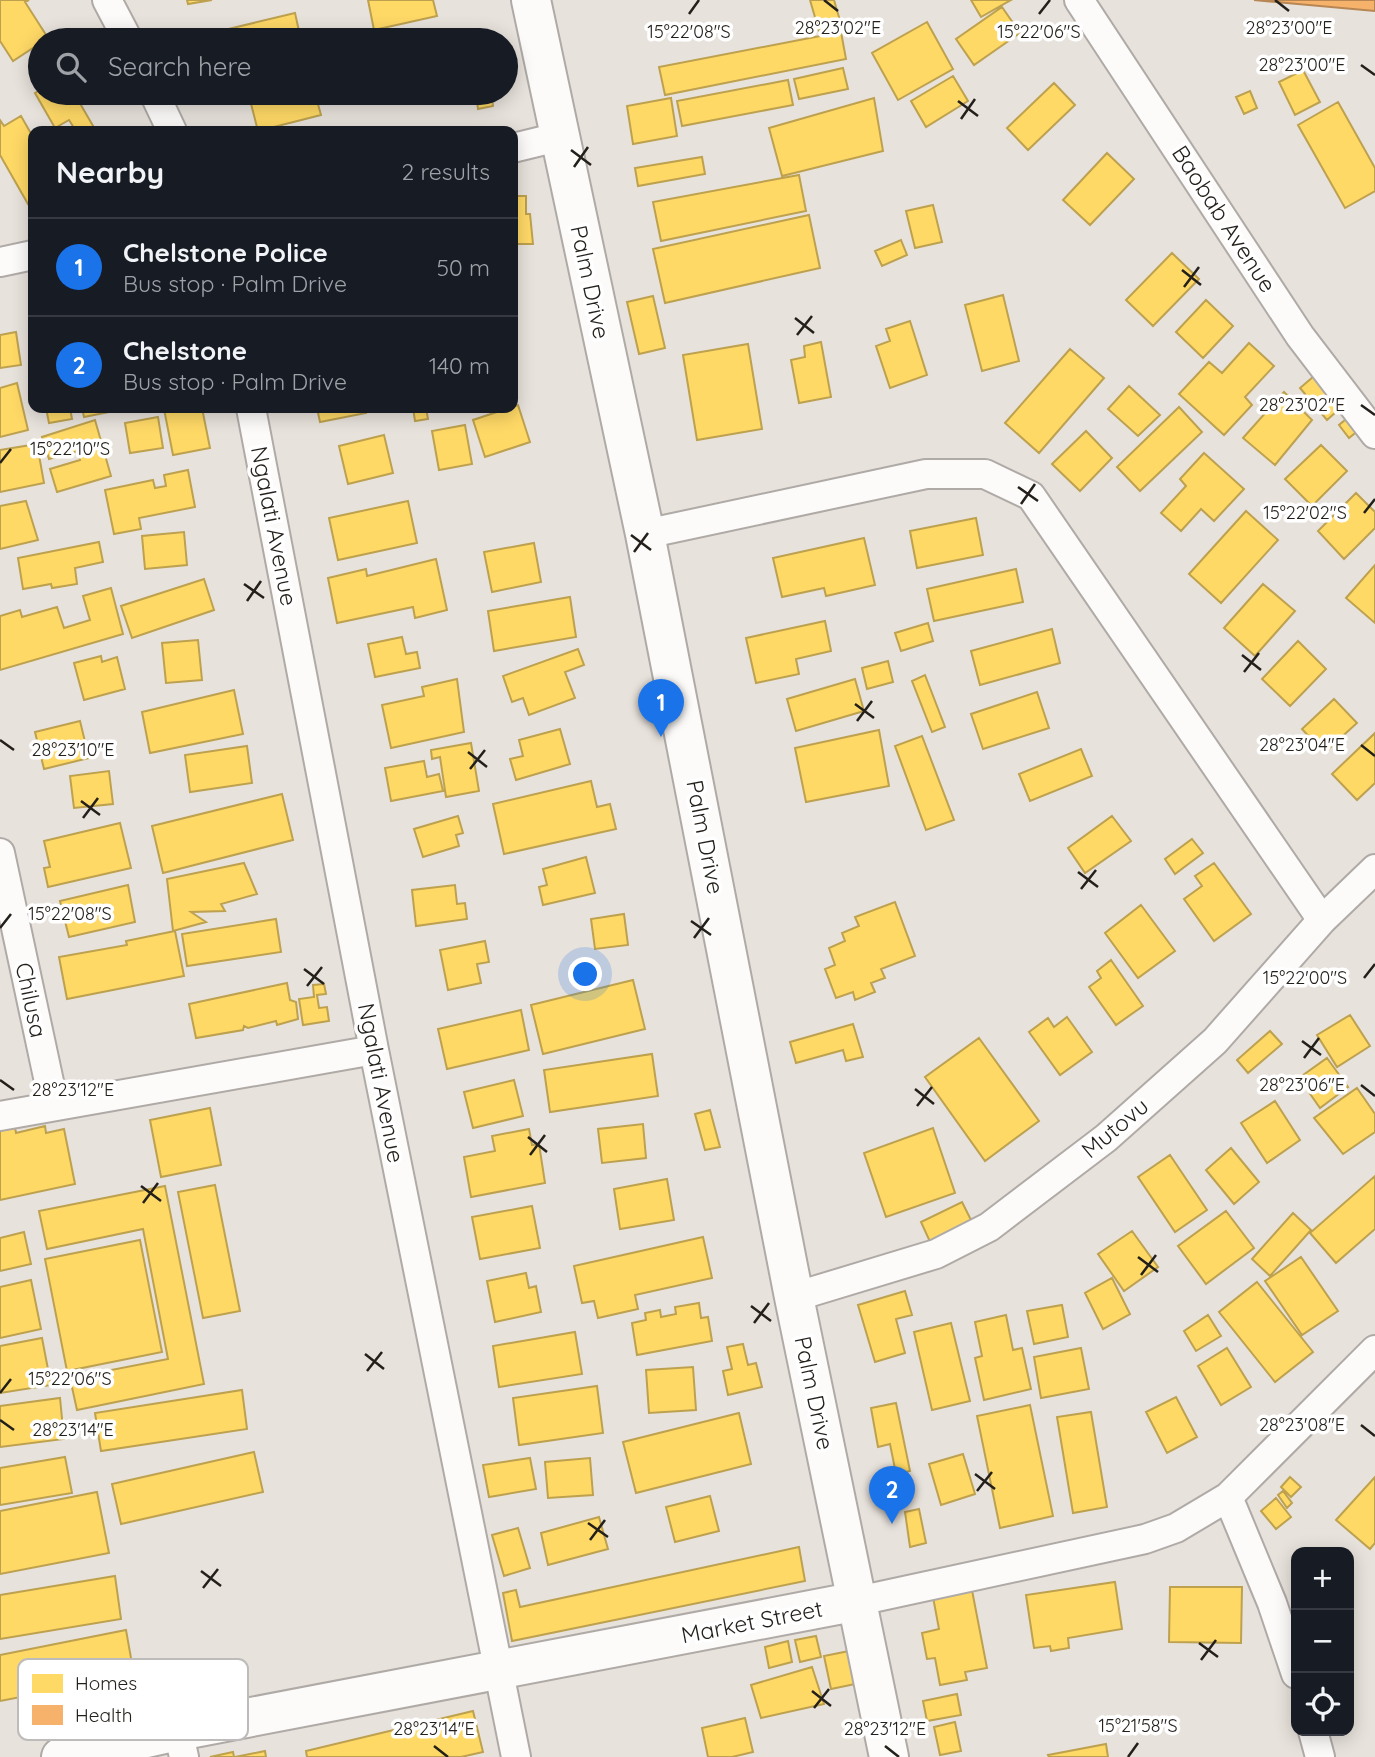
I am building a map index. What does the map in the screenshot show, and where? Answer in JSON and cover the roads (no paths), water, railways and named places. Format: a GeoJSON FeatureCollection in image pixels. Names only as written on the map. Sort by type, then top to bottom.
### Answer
{"type":"FeatureCollection","features":[{"type":"Feature","properties":{"kind":"street"},"geometry":{"type":"LineString","coordinates":[[107,0],[122,28]]}},
{"type":"Feature","properties":{"kind":"street","name":"Palm Drive"},"geometry":{"type":"LineString","coordinates":[[531,0],[558,137],[645,534],[794,1297],[889,1757]]}},
{"type":"Feature","properties":{"kind":"street","name":"Baobab Avenue"},"geometry":{"type":"LineString","coordinates":[[1079,0],[1300,336],[1375,434]]}},
{"type":"Feature","properties":{"kind":"street"},"geometry":{"type":"LineString","coordinates":[[159,105],[170,126]]}},
{"type":"Feature","properties":{"kind":"street"},"geometry":{"type":"LineString","coordinates":[[518,147],[558,137]]}},
{"type":"Feature","properties":{"kind":"street"},"geometry":{"type":"LineString","coordinates":[[0,262],[28,256]]}},
{"type":"Feature","properties":{"kind":"street","name":"Ngalati Avenue"},"geometry":{"type":"LineString","coordinates":[[252,413],[374,1050],[516,1757]]}},
{"type":"Feature","properties":{"kind":"street"},"geometry":{"type":"LineString","coordinates":[[645,534],[926,474],[985,474],[1031,496],[1322,920]]}},
{"type":"Feature","properties":{"kind":"street","name":"Chilusa"},"geometry":{"type":"LineString","coordinates":[[0,853],[54,1105]]}},
{"type":"Feature","properties":{"kind":"street","name":"Mutovu"},"geometry":{"type":"LineString","coordinates":[[794,1297],[936,1254],[989,1227],[1106,1138],[1215,1041],[1322,920],[1375,869]]}},
{"type":"Feature","properties":{"kind":"street"},"geometry":{"type":"LineString","coordinates":[[0,1116],[374,1050]]}},
{"type":"Feature","properties":{"kind":"street","name":"Market Street"},"geometry":{"type":"LineString","coordinates":[[248,1729],[498,1672],[858,1601],[1144,1539],[1176,1528],[1228,1497],[1375,1350]]}},
{"type":"Feature","properties":{"kind":"street"},"geometry":{"type":"LineString","coordinates":[[1228,1497],[1272,1603],[1296,1673]]}},
{"type":"Feature","properties":{"kind":"street"},"geometry":{"type":"LineString","coordinates":[[1314,1736],[1320,1757]]}},
{"type":"Feature","properties":{"kind":"street","name":"Market Street"},"geometry":{"type":"LineString","coordinates":[[61,1757],[199,1740]]}},
{"type":"Feature","properties":{"kind":"place","name":"Chelstone Police"},"geometry":{"type":"Point","coordinates":[661,737]}},
{"type":"Feature","properties":{"kind":"place","name":"Chelstone"},"geometry":{"type":"Point","coordinates":[892,1524]}}]}
